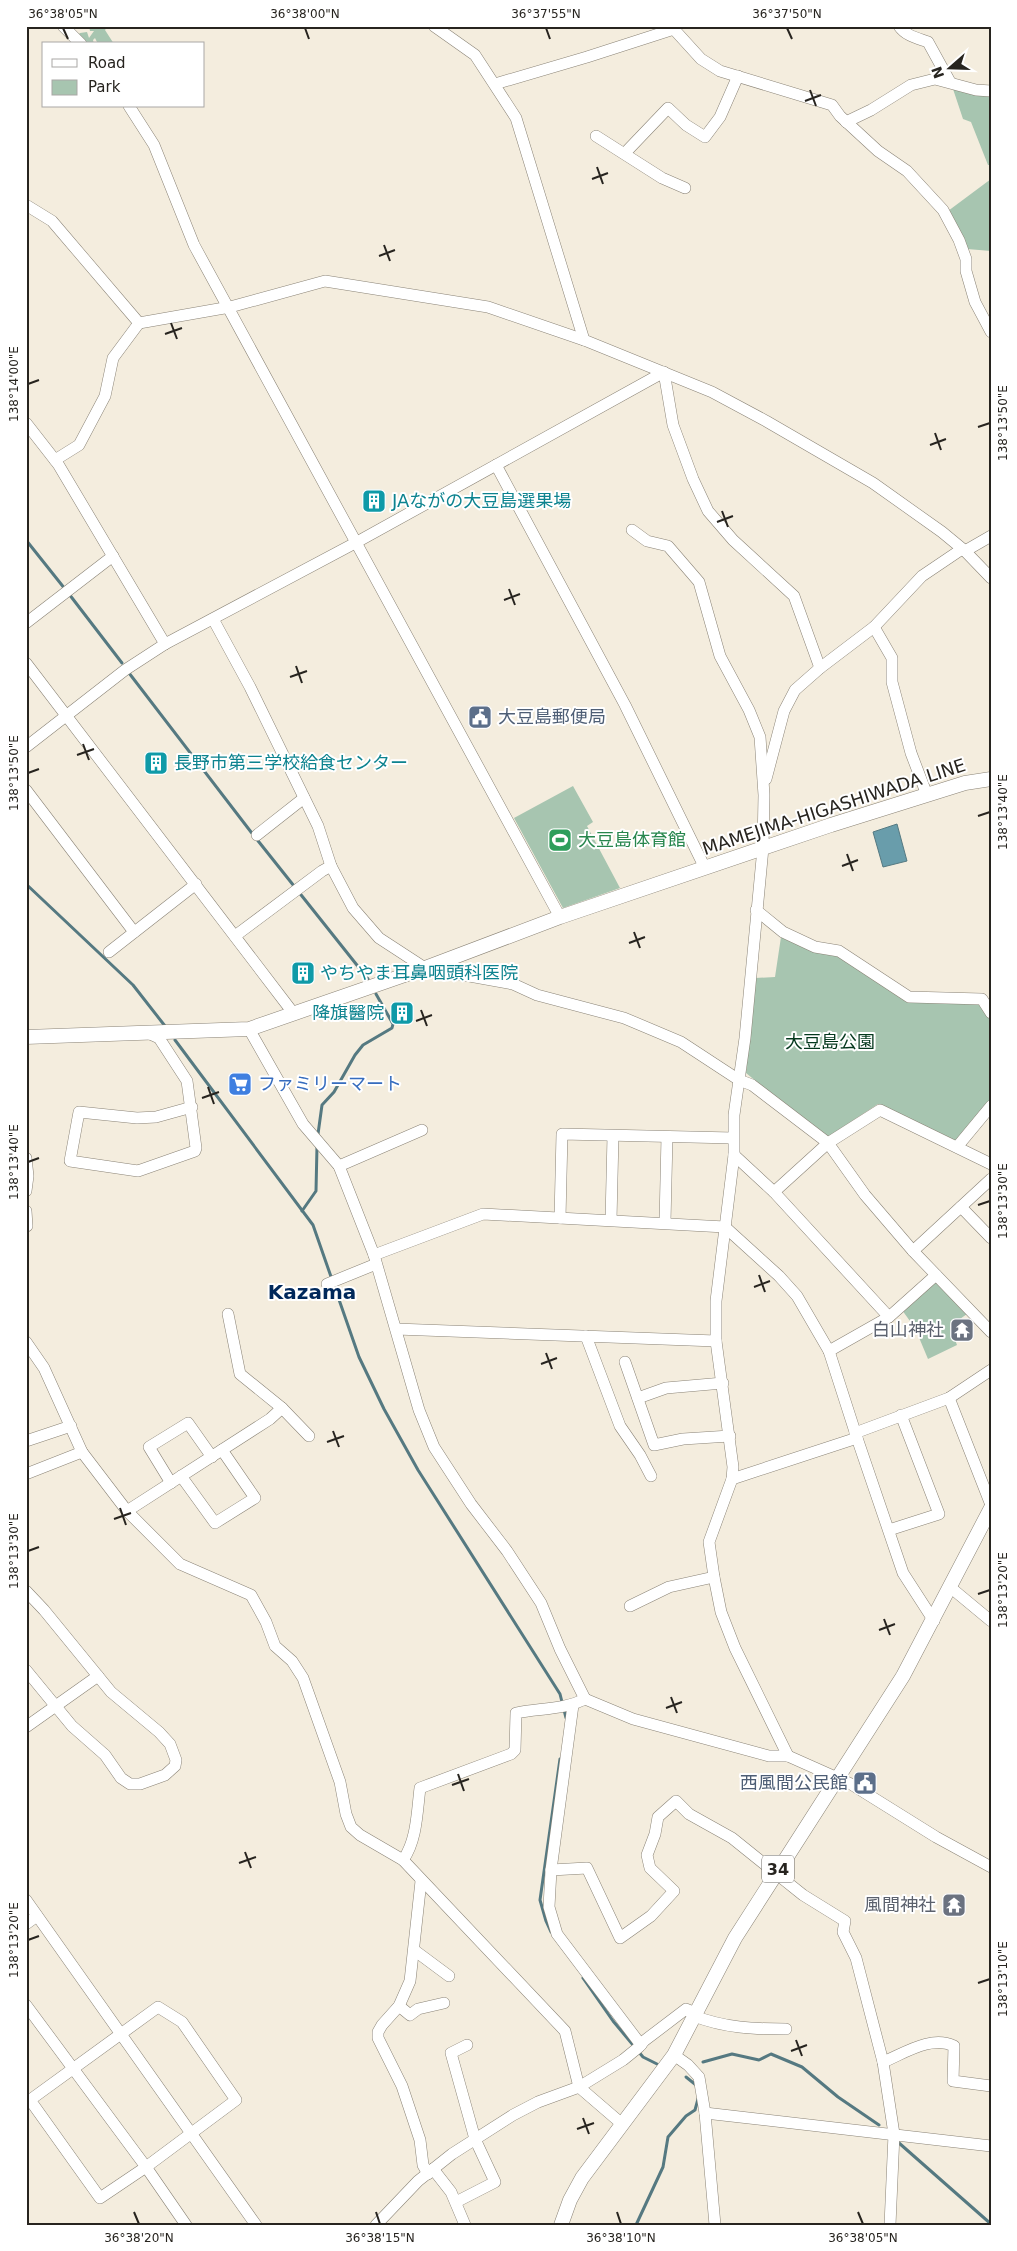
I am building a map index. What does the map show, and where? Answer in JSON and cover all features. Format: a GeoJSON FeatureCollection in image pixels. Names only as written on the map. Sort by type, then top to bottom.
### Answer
{"type":"FeatureCollection","features":[{"type":"Feature","properties":{"kind":"main road","name":"MAMEJIMA-HIGASHIWADA LINE"},"geometry":{"type":"LineString","coordinates":[[26,1037],[250,1029],[425,968],[560,917],[763,848],[927,794],[965,783],[991,779]]}},
{"type":"Feature","properties":{"kind":"main road","name":"34"},"geometry":{"type":"LineString","coordinates":[[561,2225],[570,2200],[582,2178],[674,2056],[735,1938],[903,1676],[934,1621],[991,1507]]}},
{"type":"Feature","properties":{"kind":"street"},"geometry":{"type":"LineString","coordinates":[[63,26],[78,42]]}},
{"type":"Feature","properties":{"kind":"street"},"geometry":{"type":"LineString","coordinates":[[434,26],[475,55],[516,118],[584,340]]}},
{"type":"Feature","properties":{"kind":"street"},"geometry":{"type":"LineString","coordinates":[[899,26],[903,32],[928,42],[950,82]]}},
{"type":"Feature","properties":{"kind":"street"},"geometry":{"type":"LineString","coordinates":[[495,84],[587,57],[672,28],[701,59],[720,71],[832,105],[846,122],[878,151],[907,171],[943,210],[959,240],[966,259],[966,271],[975,302],[991,332]]}},
{"type":"Feature","properties":{"kind":"street"},"geometry":{"type":"LineString","coordinates":[[625,154],[668,108],[686,125],[705,138],[720,117],[738,76]]}},
{"type":"Feature","properties":{"kind":"street"},"geometry":{"type":"LineString","coordinates":[[846,122],[871,110],[912,85],[935,79],[976,90],[991,91]]}},
{"type":"Feature","properties":{"kind":"street"},"geometry":{"type":"LineString","coordinates":[[129,108],[154,145],[194,245],[230,307],[560,917]]}},
{"type":"Feature","properties":{"kind":"street"},"geometry":{"type":"LineString","coordinates":[[596,136],[662,178],[685,188]]}},
{"type":"Feature","properties":{"kind":"street"},"geometry":{"type":"LineString","coordinates":[[26,205],[52,221],[139,323]]}},
{"type":"Feature","properties":{"kind":"street"},"geometry":{"type":"LineString","coordinates":[[55,460],[79,445],[105,396],[113,358],[139,323],[230,307],[325,281],[488,306],[584,340],[712,392],[758,416],[873,483],[942,532],[964,550],[991,578]]}},
{"type":"Feature","properties":{"kind":"street"},"geometry":{"type":"LineString","coordinates":[[26,747],[125,670],[165,644],[357,542],[664,372]]}},
{"type":"Feature","properties":{"kind":"street"},"geometry":{"type":"LineString","coordinates":[[664,372],[673,425],[693,479],[708,511],[733,540],[794,596],[820,668]]}},
{"type":"Feature","properties":{"kind":"street"},"geometry":{"type":"LineString","coordinates":[[26,423],[55,460],[165,644]]}},
{"type":"Feature","properties":{"kind":"street"},"geometry":{"type":"LineString","coordinates":[[496,465],[625,705],[705,868]]}},
{"type":"Feature","properties":{"kind":"street"},"geometry":{"type":"LineString","coordinates":[[632,530],[647,541],[668,546],[699,582],[720,656],[749,710],[760,737],[763,787],[763,848],[733,1138],[734,1155],[716,1301],[716,1341],[730,1436],[732,1479],[709,1542],[721,1612],[735,1648],[788,1756]]}},
{"type":"Feature","properties":{"kind":"street"},"geometry":{"type":"LineString","coordinates":[[763,787],[784,711],[795,690],[820,668],[874,627],[922,576],[991,536]]}},
{"type":"Feature","properties":{"kind":"street"},"geometry":{"type":"LineString","coordinates":[[26,623],[113,556]]}},
{"type":"Feature","properties":{"kind":"street"},"geometry":{"type":"LineString","coordinates":[[213,619],[318,826],[331,866],[353,908],[379,938],[425,968],[513,984],[537,996],[624,1018],[681,1042],[740,1080],[752,1085],[828,1143],[865,1195],[914,1252],[991,1332]]}},
{"type":"Feature","properties":{"kind":"street"},"geometry":{"type":"LineString","coordinates":[[874,627],[892,658],[892,682],[912,753],[927,794]]}},
{"type":"Feature","properties":{"kind":"street"},"geometry":{"type":"LineString","coordinates":[[26,663],[294,1014]]}},
{"type":"Feature","properties":{"kind":"street"},"geometry":{"type":"LineString","coordinates":[[26,790],[134,932]]}},
{"type":"Feature","properties":{"kind":"street"},"geometry":{"type":"LineString","coordinates":[[257,835],[304,798]]}},
{"type":"Feature","properties":{"kind":"street"},"geometry":{"type":"LineString","coordinates":[[235,936],[331,866]]}},
{"type":"Feature","properties":{"kind":"street"},"geometry":{"type":"LineString","coordinates":[[109,952],[196,884]]}},
{"type":"Feature","properties":{"kind":"street"},"geometry":{"type":"LineString","coordinates":[[756,910],[783,932],[815,946],[839,952],[909,997],[982,999],[991,1012]]}},
{"type":"Feature","properties":{"kind":"street"},"geometry":{"type":"LineString","coordinates":[[250,1029],[303,1124],[339,1166],[375,1260],[419,1410],[434,1447],[471,1504],[508,1551],[541,1603],[576,1684],[585,1699],[633,1719],[769,1756],[788,1756],[851,1784],[936,1837],[991,1867]]}},
{"type":"Feature","properties":{"kind":"street"},"geometry":{"type":"LineString","coordinates":[[146,1033],[159,1038],[187,1081],[192,1106],[196,1148],[191,1154],[138,1171],[70,1161],[79,1112],[137,1118],[156,1117],[192,1106]]}},
{"type":"Feature","properties":{"kind":"street"},"geometry":{"type":"LineString","coordinates":[[958,1147],[991,1106]]}},
{"type":"Feature","properties":{"kind":"street"},"geometry":{"type":"LineString","coordinates":[[774,1192],[828,1143],[880,1110],[991,1164]]}},
{"type":"Feature","properties":{"kind":"street"},"geometry":{"type":"LineString","coordinates":[[339,1166],[422,1130]]}},
{"type":"Feature","properties":{"kind":"street"},"geometry":{"type":"LineString","coordinates":[[560,1218],[562,1134],[733,1138]]}},
{"type":"Feature","properties":{"kind":"street"},"geometry":{"type":"LineString","coordinates":[[611,1220],[613,1136]]}},
{"type":"Feature","properties":{"kind":"street"},"geometry":{"type":"LineString","coordinates":[[665,1222],[667,1137]]}},
{"type":"Feature","properties":{"kind":"street"},"geometry":{"type":"LineString","coordinates":[[734,1155],[774,1192],[889,1317]]}},
{"type":"Feature","properties":{"kind":"street"},"geometry":{"type":"LineString","coordinates":[[26,1158],[28,1176],[26,1192]]}},
{"type":"Feature","properties":{"kind":"street"},"geometry":{"type":"LineString","coordinates":[[914,1252],[991,1179]]}},
{"type":"Feature","properties":{"kind":"street"},"geometry":{"type":"LineString","coordinates":[[961,1207],[991,1238]]}},
{"type":"Feature","properties":{"kind":"street"},"geometry":{"type":"LineString","coordinates":[[26,1211],[27,1226]]}},
{"type":"Feature","properties":{"kind":"street"},"geometry":{"type":"LineString","coordinates":[[330,1283],[375,1260],[483,1214],[726,1226],[779,1276],[797,1296],[829,1351],[904,1573],[934,1621]]}},
{"type":"Feature","properties":{"kind":"street"},"geometry":{"type":"LineString","coordinates":[[829,1351],[889,1317],[936,1275]]}},
{"type":"Feature","properties":{"kind":"street"},"geometry":{"type":"LineString","coordinates":[[228,1314],[240,1374],[282,1408],[309,1436]]}},
{"type":"Feature","properties":{"kind":"street"},"geometry":{"type":"LineString","coordinates":[[396,1329],[716,1341]]}},
{"type":"Feature","properties":{"kind":"street"},"geometry":{"type":"LineString","coordinates":[[586,1336],[620,1426],[640,1455],[651,1476]]}},
{"type":"Feature","properties":{"kind":"street"},"geometry":{"type":"LineString","coordinates":[[26,1342],[44,1368],[82,1452],[127,1512],[180,1564],[251,1595],[266,1622],[275,1646],[292,1661],[303,1678],[340,1782],[346,1814],[351,1827],[366,1839],[402,1860],[565,2031],[579,2086],[622,2124]]}},
{"type":"Feature","properties":{"kind":"street"},"geometry":{"type":"LineString","coordinates":[[625,1362],[654,1445],[683,1439],[730,1436]]}},
{"type":"Feature","properties":{"kind":"street"},"geometry":{"type":"LineString","coordinates":[[732,1479],[856,1435],[901,1415],[949,1398],[991,1370]]}},
{"type":"Feature","properties":{"kind":"street"},"geometry":{"type":"LineString","coordinates":[[638,1398],[666,1388],[723,1383]]}},
{"type":"Feature","properties":{"kind":"street"},"geometry":{"type":"LineString","coordinates":[[949,1398],[991,1507]]}},
{"type":"Feature","properties":{"kind":"street"},"geometry":{"type":"LineString","coordinates":[[127,1512],[270,1419],[282,1408]]}},
{"type":"Feature","properties":{"kind":"street"},"geometry":{"type":"LineString","coordinates":[[889,1530],[939,1514],[901,1415]]}},
{"type":"Feature","properties":{"kind":"street"},"geometry":{"type":"LineString","coordinates":[[171,1483],[149,1447],[188,1423],[212,1457]]}},
{"type":"Feature","properties":{"kind":"street"},"geometry":{"type":"LineString","coordinates":[[26,1441],[71,1426]]}},
{"type":"Feature","properties":{"kind":"street"},"geometry":{"type":"LineString","coordinates":[[181,1476],[215,1523],[255,1498],[222,1450]]}},
{"type":"Feature","properties":{"kind":"street"},"geometry":{"type":"LineString","coordinates":[[26,1474],[82,1452]]}},
{"type":"Feature","properties":{"kind":"street"},"geometry":{"type":"LineString","coordinates":[[630,1606],[668,1587],[714,1577]]}},
{"type":"Feature","properties":{"kind":"street"},"geometry":{"type":"LineString","coordinates":[[950,1586],[991,1621]]}},
{"type":"Feature","properties":{"kind":"street"},"geometry":{"type":"LineString","coordinates":[[26,1591],[44,1610],[111,1692],[159,1732],[170,1744],[176,1760],[175,1766],[165,1775],[140,1784],[130,1784],[121,1778],[106,1755],[72,1726],[26,1670]]}},
{"type":"Feature","properties":{"kind":"street"},"geometry":{"type":"LineString","coordinates":[[26,1727],[98,1676]]}},
{"type":"Feature","properties":{"kind":"street"},"geometry":{"type":"LineString","coordinates":[[402,1860],[409,1851],[414,1836],[420,1788],[511,1754],[515,1750],[516,1713],[535,1708],[568,1706],[585,1699]]}},
{"type":"Feature","properties":{"kind":"street"},"geometry":{"type":"LineString","coordinates":[[568,1706],[551,1870],[549,1908],[557,1934],[638,2048]]}},
{"type":"Feature","properties":{"kind":"street"},"geometry":{"type":"LineString","coordinates":[[551,1870],[587,1868],[620,1938],[651,1916],[674,1891],[650,1868],[646,1855],[655,1834],[658,1817],[676,1801],[689,1814],[732,1838],[803,1894],[845,1921],[842,1932],[856,1958],[883,2062],[894,2134],[890,2225]]}},
{"type":"Feature","properties":{"kind":"street"},"geometry":{"type":"LineString","coordinates":[[421,1881],[410,1981],[399,2006],[378,2032],[378,2038],[402,2086],[420,2140],[423,2165],[456,2202],[465,2225]]}},
{"type":"Feature","properties":{"kind":"street"},"geometry":{"type":"LineString","coordinates":[[26,1900],[189,2133],[256,2225]]}},
{"type":"Feature","properties":{"kind":"street"},"geometry":{"type":"LineString","coordinates":[[26,1924],[38,1916]]}},
{"type":"Feature","properties":{"kind":"street"},"geometry":{"type":"LineString","coordinates":[[414,1950],[449,1976]]}},
{"type":"Feature","properties":{"kind":"street"},"geometry":{"type":"LineString","coordinates":[[399,2006],[410,2015],[418,2009],[444,2003]]}},
{"type":"Feature","properties":{"kind":"street"},"geometry":{"type":"LineString","coordinates":[[26,2005],[74,2068],[186,2225]]}},
{"type":"Feature","properties":{"kind":"street"},"geometry":{"type":"LineString","coordinates":[[158,2007],[182,2022],[236,2100],[189,2133],[146,2167],[100,2198],[30,2100],[74,2068],[158,2007]]}},
{"type":"Feature","properties":{"kind":"street"},"geometry":{"type":"LineString","coordinates":[[376,2225],[430,2171],[513,2115],[538,2102],[579,2086],[638,2048],[644,2040],[686,2009],[710,2022],[743,2029],[786,2029]]}},
{"type":"Feature","properties":{"kind":"street"},"geometry":{"type":"LineString","coordinates":[[883,2062],[932,2041],[946,2042],[954,2046],[953,2081],[991,2086]]}},
{"type":"Feature","properties":{"kind":"street"},"geometry":{"type":"LineString","coordinates":[[456,2202],[495,2182],[475,2140],[450,2053],[467,2045]]}},
{"type":"Feature","properties":{"kind":"street"},"geometry":{"type":"LineString","coordinates":[[674,2056],[688,2065],[699,2077],[705,2113],[715,2225]]}},
{"type":"Feature","properties":{"kind":"street"},"geometry":{"type":"LineString","coordinates":[[705,2113],[991,2146]]}},
{"type":"Feature","properties":{"kind":"green space"},"geometry":{"type":"Polygon","coordinates":[[[89,26],[108,26],[105,30],[113,42],[97,42],[95,38],[94,42],[83,42],[77,36],[80,33],[87,32],[89,38],[94,31],[90,31],[89,26]]]}},
{"type":"Feature","properties":{"kind":"green space"},"geometry":{"type":"Polygon","coordinates":[[[953,89],[991,94],[991,165],[988,165],[971,122],[963,119],[953,89]]]}},
{"type":"Feature","properties":{"kind":"green space"},"geometry":{"type":"Polygon","coordinates":[[[991,179],[991,251],[967,249],[960,231],[948,211],[991,179]]]}},
{"type":"Feature","properties":{"kind":"green space","name":"大豆島体育館"},"geometry":{"type":"Polygon","coordinates":[[[573,786],[593,822],[587,826],[620,888],[563,908],[514,818],[573,786]]]}},
{"type":"Feature","properties":{"kind":"green space","name":"大豆島公園"},"geometry":{"type":"Polygon","coordinates":[[[781,937],[841,956],[910,1000],[979,1003],[991,1018],[991,1100],[957,1142],[878,1104],[826,1138],[746,1073],[755,978],[775,977],[781,937]]]}},
{"type":"Feature","properties":{"kind":"green space"},"geometry":{"type":"Polygon","coordinates":[[[936,1279],[967,1314],[950,1326],[957,1345],[928,1359],[915,1328],[902,1310],[936,1279]]]}},
{"type":"Feature","properties":{"kind":"water"},"geometry":{"type":"Polygon","coordinates":[[[897,824],[907,861],[883,867],[873,832],[897,824]]]}},
{"type":"Feature","properties":{"kind":"waterway"},"geometry":{"type":"LineString","coordinates":[[26,540],[65,589]]}},
{"type":"Feature","properties":{"kind":"waterway"},"geometry":{"type":"LineString","coordinates":[[69,594],[122,663]]}},
{"type":"Feature","properties":{"kind":"waterway"},"geometry":{"type":"LineString","coordinates":[[129,673],[251,832],[368,979]]}},
{"type":"Feature","properties":{"kind":"waterway"},"geometry":{"type":"LineString","coordinates":[[26,884],[133,985],[165,1026]]}},
{"type":"Feature","properties":{"kind":"waterway"},"geometry":{"type":"LineString","coordinates":[[318,1134],[322,1105],[334,1092],[355,1055],[363,1045],[392,1028],[393,1024],[376,994]]}},
{"type":"Feature","properties":{"kind":"waterway"},"geometry":{"type":"LineString","coordinates":[[175,1040],[313,1225],[359,1357],[384,1409],[418,1470],[560,1694],[566,1718]]}},
{"type":"Feature","properties":{"kind":"waterway"},"geometry":{"type":"LineString","coordinates":[[302,1211],[316,1191],[317,1146]]}},
{"type":"Feature","properties":{"kind":"waterway"},"geometry":{"type":"LineString","coordinates":[[551,1932],[540,1900],[560,1759]]}},
{"type":"Feature","properties":{"kind":"waterway"},"geometry":{"type":"LineString","coordinates":[[583,1978],[613,2021],[643,2057],[657,2064]]}},
{"type":"Feature","properties":{"kind":"waterway"},"geometry":{"type":"LineString","coordinates":[[703,2062],[732,2054],[759,2060],[771,2054],[802,2067],[838,2097],[879,2125]]}},
{"type":"Feature","properties":{"kind":"waterway"},"geometry":{"type":"LineString","coordinates":[[686,2077],[696,2085]]}},
{"type":"Feature","properties":{"kind":"waterway"},"geometry":{"type":"LineString","coordinates":[[636,2225],[663,2167],[668,2137],[686,2116],[695,2110],[698,2099]]}},
{"type":"Feature","properties":{"kind":"waterway"},"geometry":{"type":"LineString","coordinates":[[899,2143],[991,2224]]}},
{"type":"Feature","properties":{"kind":"place","name":"JAながの大豆島選果場"},"geometry":{"type":"Point","coordinates":[374,501]}},
{"type":"Feature","properties":{"kind":"place","name":"大豆島郵便局"},"geometry":{"type":"Point","coordinates":[480,717]}},
{"type":"Feature","properties":{"kind":"place","name":"長野市第三学校給食センター"},"geometry":{"type":"Point","coordinates":[156,763]}},
{"type":"Feature","properties":{"kind":"place","name":"大豆島体育館"},"geometry":{"type":"Point","coordinates":[560,840]}},
{"type":"Feature","properties":{"kind":"place","name":"やちやま耳鼻咽頭科医院"},"geometry":{"type":"Point","coordinates":[303,973]}},
{"type":"Feature","properties":{"kind":"place","name":"降旗醫院"},"geometry":{"type":"Point","coordinates":[402,1013]}},
{"type":"Feature","properties":{"kind":"place","name":"ファミリーマート"},"geometry":{"type":"Point","coordinates":[240,1084]}},
{"type":"Feature","properties":{"kind":"place","name":"白山神社"},"geometry":{"type":"Point","coordinates":[962,1330]}},
{"type":"Feature","properties":{"kind":"place","name":"西風間公民館"},"geometry":{"type":"Point","coordinates":[865,1783]}},
{"type":"Feature","properties":{"kind":"place","name":"風間神社"},"geometry":{"type":"Point","coordinates":[954,1905]}},
{"type":"Feature","properties":{"kind":"district","name":"Kazama"},"geometry":{"type":"Point","coordinates":[312,1292]}}]}
